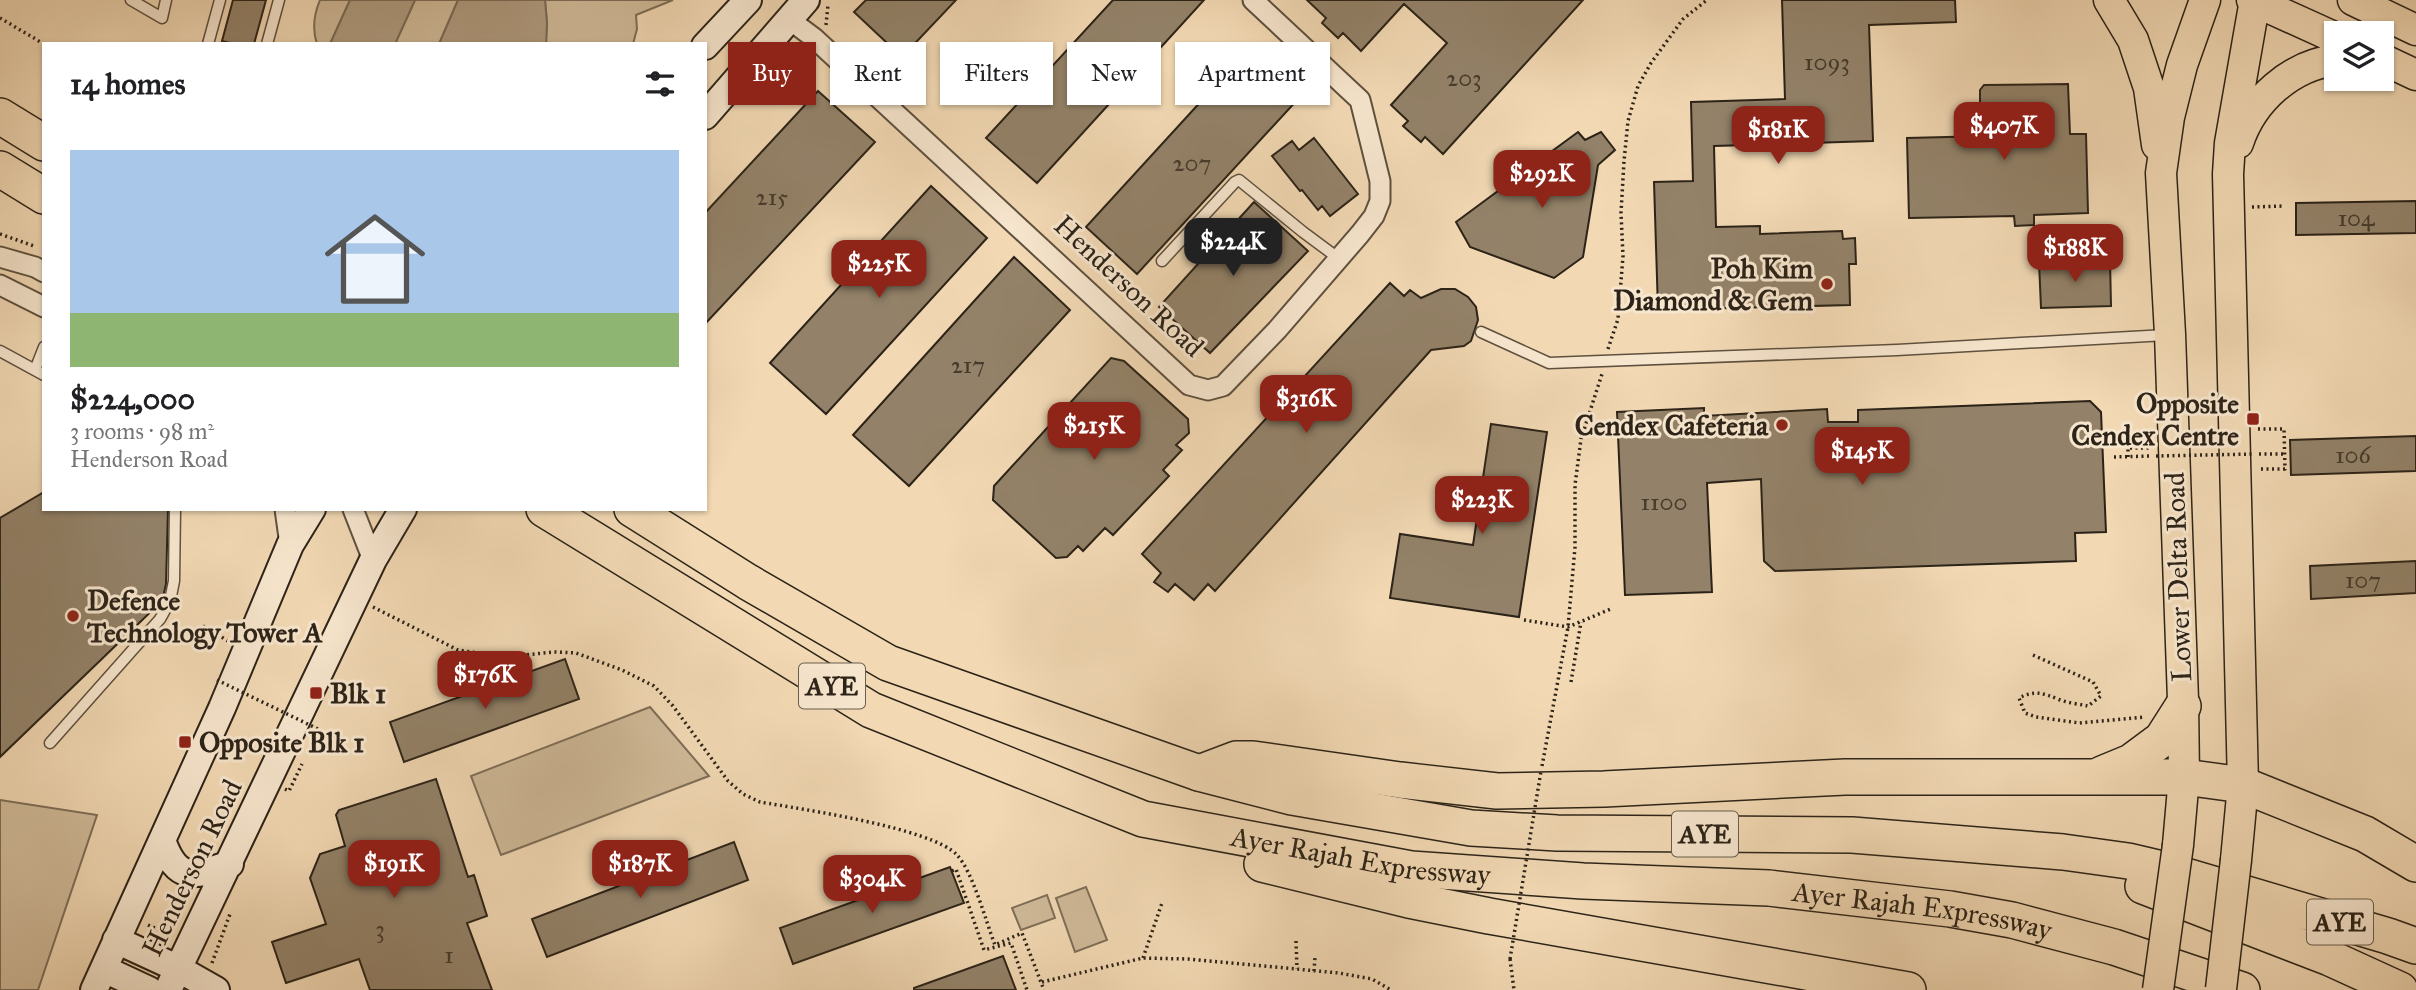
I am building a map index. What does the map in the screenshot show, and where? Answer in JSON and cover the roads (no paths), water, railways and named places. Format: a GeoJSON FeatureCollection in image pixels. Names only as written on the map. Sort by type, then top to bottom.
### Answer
{"type":"FeatureCollection","features":[{"type":"Feature","properties":{"kind":"highway"},"geometry":{"type":"LineString","coordinates":[[0,116],[42,142]]}},
{"type":"Feature","properties":{"kind":"highway"},"geometry":{"type":"LineString","coordinates":[[0,169],[42,195]]}},
{"type":"Feature","properties":{"kind":"highway","name":"Ayer Rajah Expressway"},"geometry":{"type":"LineString","coordinates":[[547,511],[871,710],[1143,819],[1411,869],[1583,881],[1769,888],[1950,909],[2012,920],[2114,947],[2226,990]]}},
{"type":"Feature","properties":{"kind":"highway","name":"Ayer Rajah Expressway"},"geometry":{"type":"LineString","coordinates":[[635,511],[748,582],[888,663],[1199,773],[1292,797],[1471,828],[1557,833],[1852,835],[2063,852],[2128,861],[2162,869],[2416,946]]}},
{"type":"Feature","properties":{"kind":"highway"},"geometry":{"type":"LineString","coordinates":[[2095,777],[2131,762],[2162,739],[2183,700]]}},
{"type":"Feature","properties":{"kind":"highway"},"geometry":{"type":"LineString","coordinates":[[1199,773],[1236,759],[1252,759],[1497,791],[1604,789],[1845,777],[2184,777],[2244,785],[2365,834],[2416,864]]}},
{"type":"Feature","properties":{"kind":"highway"},"geometry":{"type":"LineString","coordinates":[[1143,819],[1162,831],[1219,854],[1409,900],[1908,990]]}},
{"type":"Feature","properties":{"kind":"highway","name":"Ayer Rajah Expressway"},"geometry":{"type":"LineString","coordinates":[[2063,852],[2086,866],[2244,924],[2330,958],[2400,990]]}},
{"type":"Feature","properties":{"kind":"main road"},"geometry":{"type":"LineString","coordinates":[[707,44],[748,0]]}},
{"type":"Feature","properties":{"kind":"main road"},"geometry":{"type":"LineString","coordinates":[[2109,0],[2133,40],[2149,88],[2161,173]]}},
{"type":"Feature","properties":{"kind":"main road","name":"Lower Delta Road"},"geometry":{"type":"LineString","coordinates":[[2158,990],[2178,845],[2184,777],[2170,334],[2161,173],[2169,117],[2182,65],[2205,0]]}},
{"type":"Feature","properties":{"kind":"main road"},"geometry":{"type":"LineString","coordinates":[[2226,990],[2244,785],[2228,174],[2230,143],[2254,0],[2324,32]]}},
{"type":"Feature","properties":{"kind":"main road"},"geometry":{"type":"LineString","coordinates":[[2353,0],[2416,30]]}},
{"type":"Feature","properties":{"kind":"main road","name":"Henderson Road"},"geometry":{"type":"LineString","coordinates":[[707,114],[798,10]]}},
{"type":"Feature","properties":{"kind":"main road"},"geometry":{"type":"LineString","coordinates":[[2228,174],[2240,137],[2261,103],[2280,82],[2301,69],[2324,61]]}},
{"type":"Feature","properties":{"kind":"main road"},"geometry":{"type":"LineString","coordinates":[[2394,65],[2416,75]]}},
{"type":"Feature","properties":{"kind":"main road","name":"Henderson Road"},"geometry":{"type":"LineString","coordinates":[[99,979],[222,708],[290,545],[311,511]]}},
{"type":"Feature","properties":{"kind":"main road","name":"Henderson Road"},"geometry":{"type":"LineString","coordinates":[[173,979],[373,560],[402,511]]}},
{"type":"Feature","properties":{"kind":"main road"},"geometry":{"type":"LineString","coordinates":[[162,840],[169,860],[179,871],[202,874],[230,864]]}},
{"type":"Feature","properties":{"kind":"main road"},"geometry":{"type":"LineString","coordinates":[[116,940],[173,979],[216,990]]}},
{"type":"Feature","properties":{"kind":"main road"},"geometry":{"type":"LineString","coordinates":[[99,979],[149,990]]}},
{"type":"Feature","properties":{"kind":"street","name":"Henderson Road"},"geometry":{"type":"LineString","coordinates":[[798,10],[830,53],[1189,385],[1208,390],[1223,386],[1270,337],[1374,216],[1380,201],[1380,181],[1360,100],[1253,0]]}},
{"type":"Feature","properties":{"kind":"street"},"geometry":{"type":"LineString","coordinates":[[0,257],[42,271]]}},
{"type":"Feature","properties":{"kind":"street"},"geometry":{"type":"LineString","coordinates":[[0,285],[42,306]]}},
{"type":"Feature","properties":{"kind":"street"},"geometry":{"type":"LineString","coordinates":[[285,511],[290,545]]}},
{"type":"Feature","properties":{"kind":"street"},"geometry":{"type":"LineString","coordinates":[[354,511],[373,560]]}},
{"type":"Feature","properties":{"kind":"lane"},"geometry":{"type":"LineString","coordinates":[[131,0],[162,18],[166,0]]}},
{"type":"Feature","properties":{"kind":"lane"},"geometry":{"type":"LineString","coordinates":[[209,42],[220,0]]}},
{"type":"Feature","properties":{"kind":"lane"},"geometry":{"type":"LineString","coordinates":[[268,42],[279,0]]}},
{"type":"Feature","properties":{"kind":"lane"},"geometry":{"type":"LineString","coordinates":[[1162,261],[1240,180],[1338,258]]}},
{"type":"Feature","properties":{"kind":"lane"},"geometry":{"type":"LineString","coordinates":[[1480,332],[1549,363],[1896,350],[2170,334]]}},
{"type":"Feature","properties":{"kind":"lane"},"geometry":{"type":"LineString","coordinates":[[0,351],[39,372]]}},
{"type":"Feature","properties":{"kind":"lane"},"geometry":{"type":"LineString","coordinates":[[50,743],[160,619],[170,601],[175,511]]}},
{"type":"Feature","properties":{"kind":"place","name":"Poh Kim Diamond & Gem"},"geometry":{"type":"Point","coordinates":[1827,284]}},
{"type":"Feature","properties":{"kind":"place","name":"Opposite Cendex Centre"},"geometry":{"type":"Point","coordinates":[2253,419]}},
{"type":"Feature","properties":{"kind":"place","name":"Cendex Cafeteria"},"geometry":{"type":"Point","coordinates":[1782,425]}},
{"type":"Feature","properties":{"kind":"place","name":"Defence Technology Tower A"},"geometry":{"type":"Point","coordinates":[73,616]}},
{"type":"Feature","properties":{"kind":"place","name":"Blk 1"},"geometry":{"type":"Point","coordinates":[316,693]}},
{"type":"Feature","properties":{"kind":"place","name":"Opposite Blk 1"},"geometry":{"type":"Point","coordinates":[185,742]}}]}
